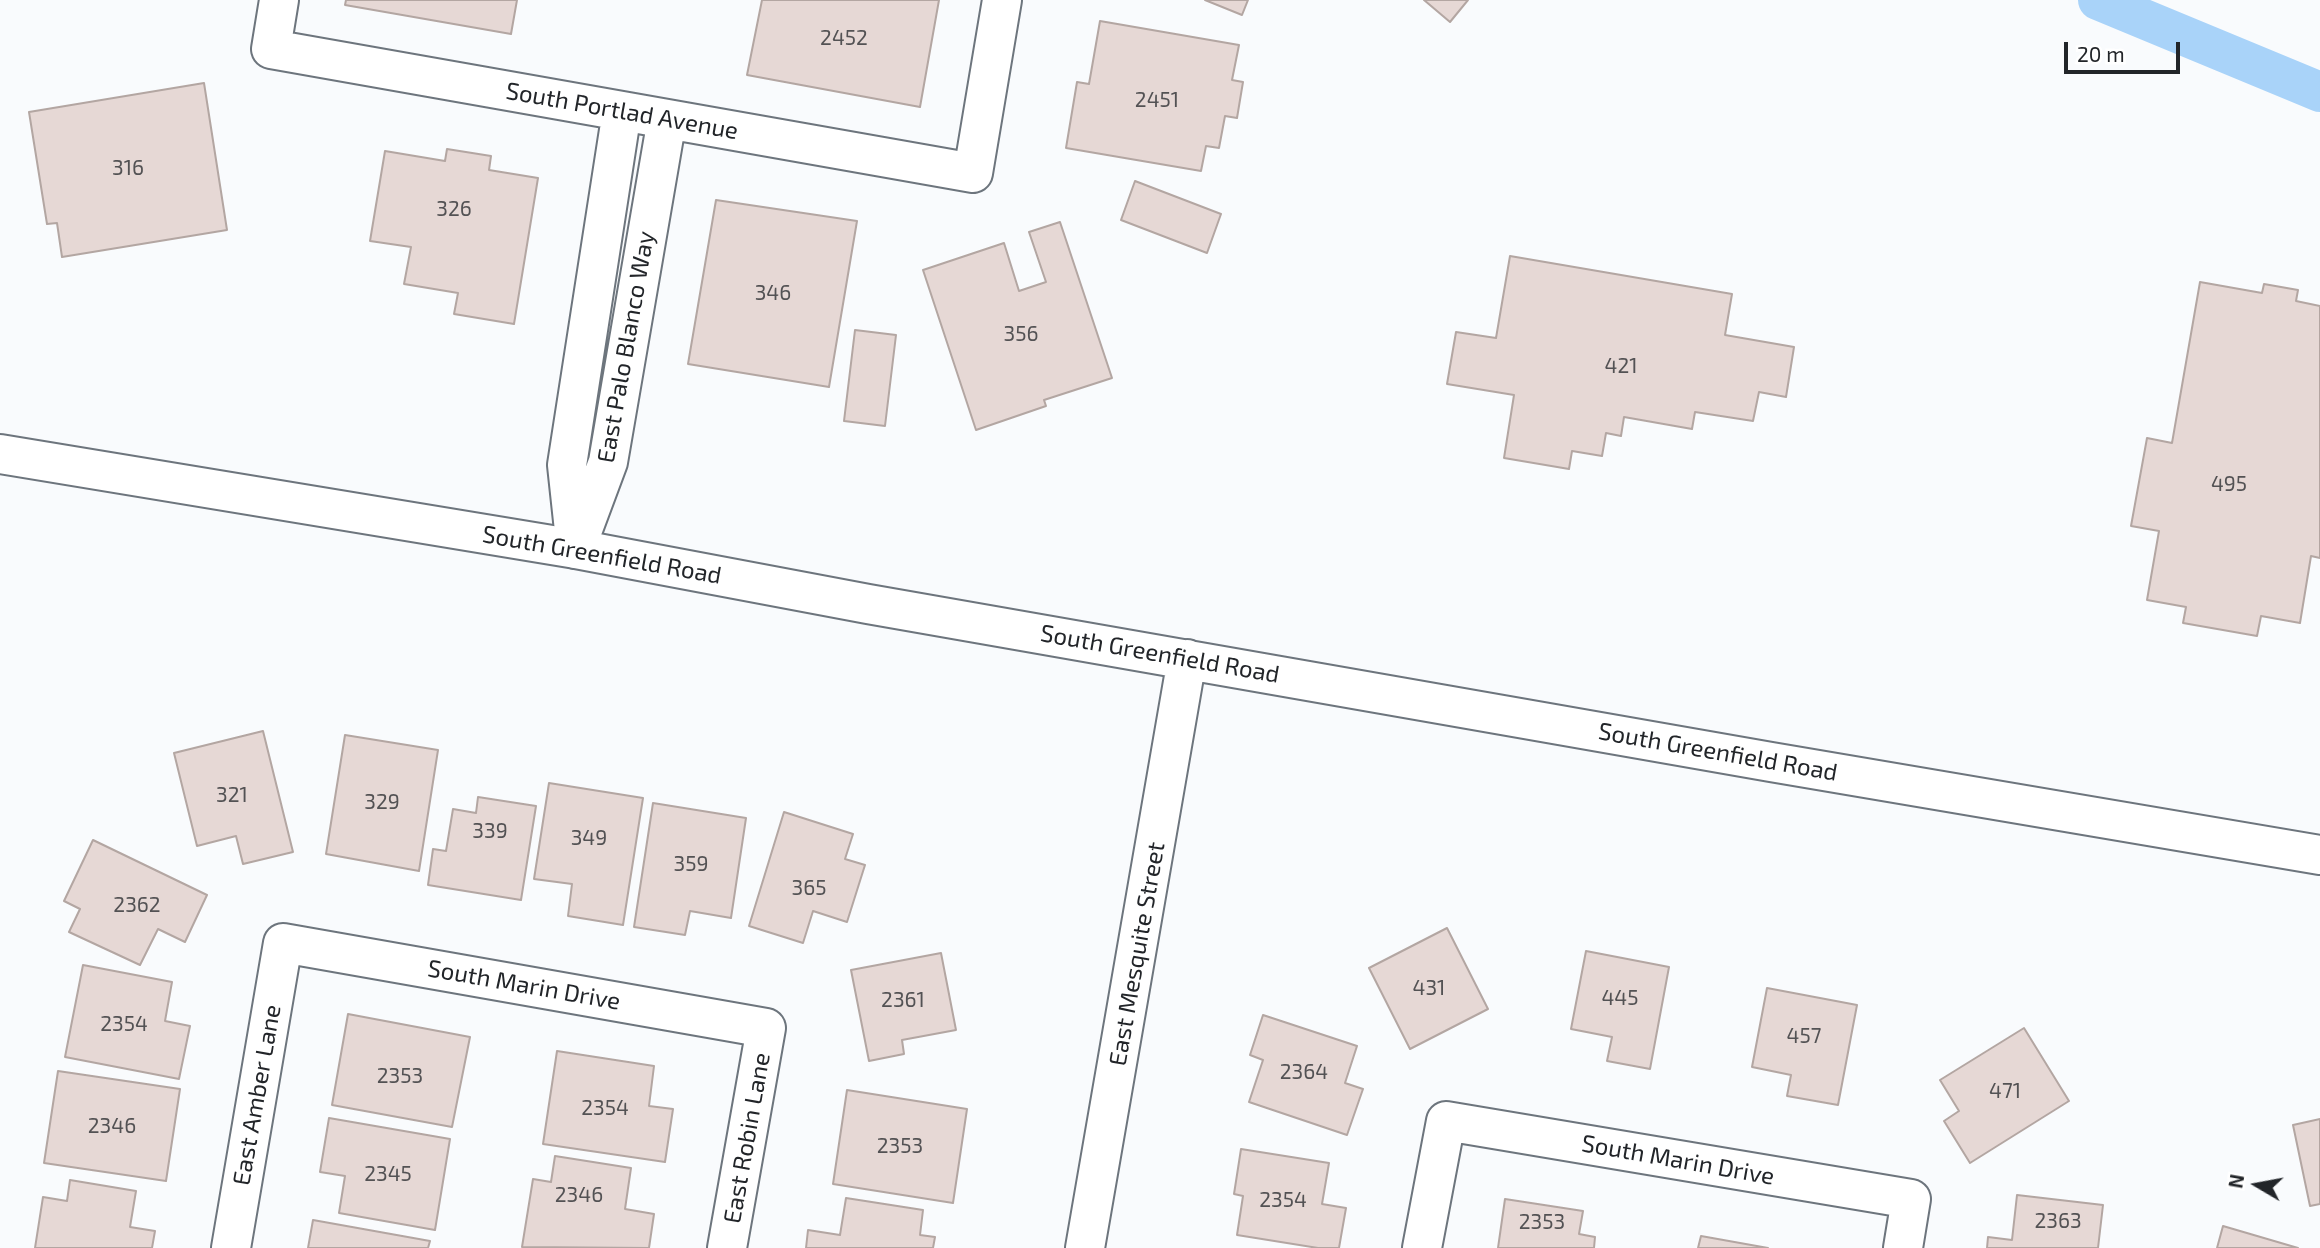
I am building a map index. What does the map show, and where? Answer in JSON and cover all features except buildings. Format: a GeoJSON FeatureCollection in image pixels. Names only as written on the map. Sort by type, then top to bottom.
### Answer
{"type":"FeatureCollection","features":[{"type":"Feature","properties":{"kind":"street","name":"South Portlad Avenue"},"geometry":{"type":"LineString","coordinates":[[279,0],[271,49],[974,173],[1003,0]]}},
{"type":"Feature","properties":{"kind":"street","name":"East Palo Blanco Way"},"geometry":{"type":"LineString","coordinates":[[576,549],[567,465],[622,111]]}},
{"type":"Feature","properties":{"kind":"street","name":"East Palo Blanco Way"},"geometry":{"type":"LineString","coordinates":[[576,549],[608,462],[667,119]]}},
{"type":"Feature","properties":{"kind":"street"},"geometry":{"type":"LineString","coordinates":[[584,362],[625,369]]}},
{"type":"Feature","properties":{"kind":"street","name":"South Greenfield Road"},"geometry":{"type":"LineString","coordinates":[[0,454],[576,549],[1771,762],[2320,855]]}},
{"type":"Feature","properties":{"kind":"street","name":"East Mesquite Street"},"geometry":{"type":"LineString","coordinates":[[1085,1248],[1187,659]]}},
{"type":"Feature","properties":{"kind":"street","name":"South Marin Drive"},"geometry":{"type":"LineString","coordinates":[[283,943],[766,1028]]}},
{"type":"Feature","properties":{"kind":"street","name":"East Amber Lane"},"geometry":{"type":"LineString","coordinates":[[231,1248],[283,943]]}},
{"type":"Feature","properties":{"kind":"street","name":"East Robin Lane"},"geometry":{"type":"LineString","coordinates":[[727,1248],[766,1028]]}},
{"type":"Feature","properties":{"kind":"street","name":"South Marin Drive"},"geometry":{"type":"LineString","coordinates":[[1422,1248],[1446,1121],[1911,1199],[1903,1248]]}},
{"type":"Feature","properties":{"kind":"waterway"},"geometry":{"type":"LineString","coordinates":[[2098,0],[2320,92]]}}]}
